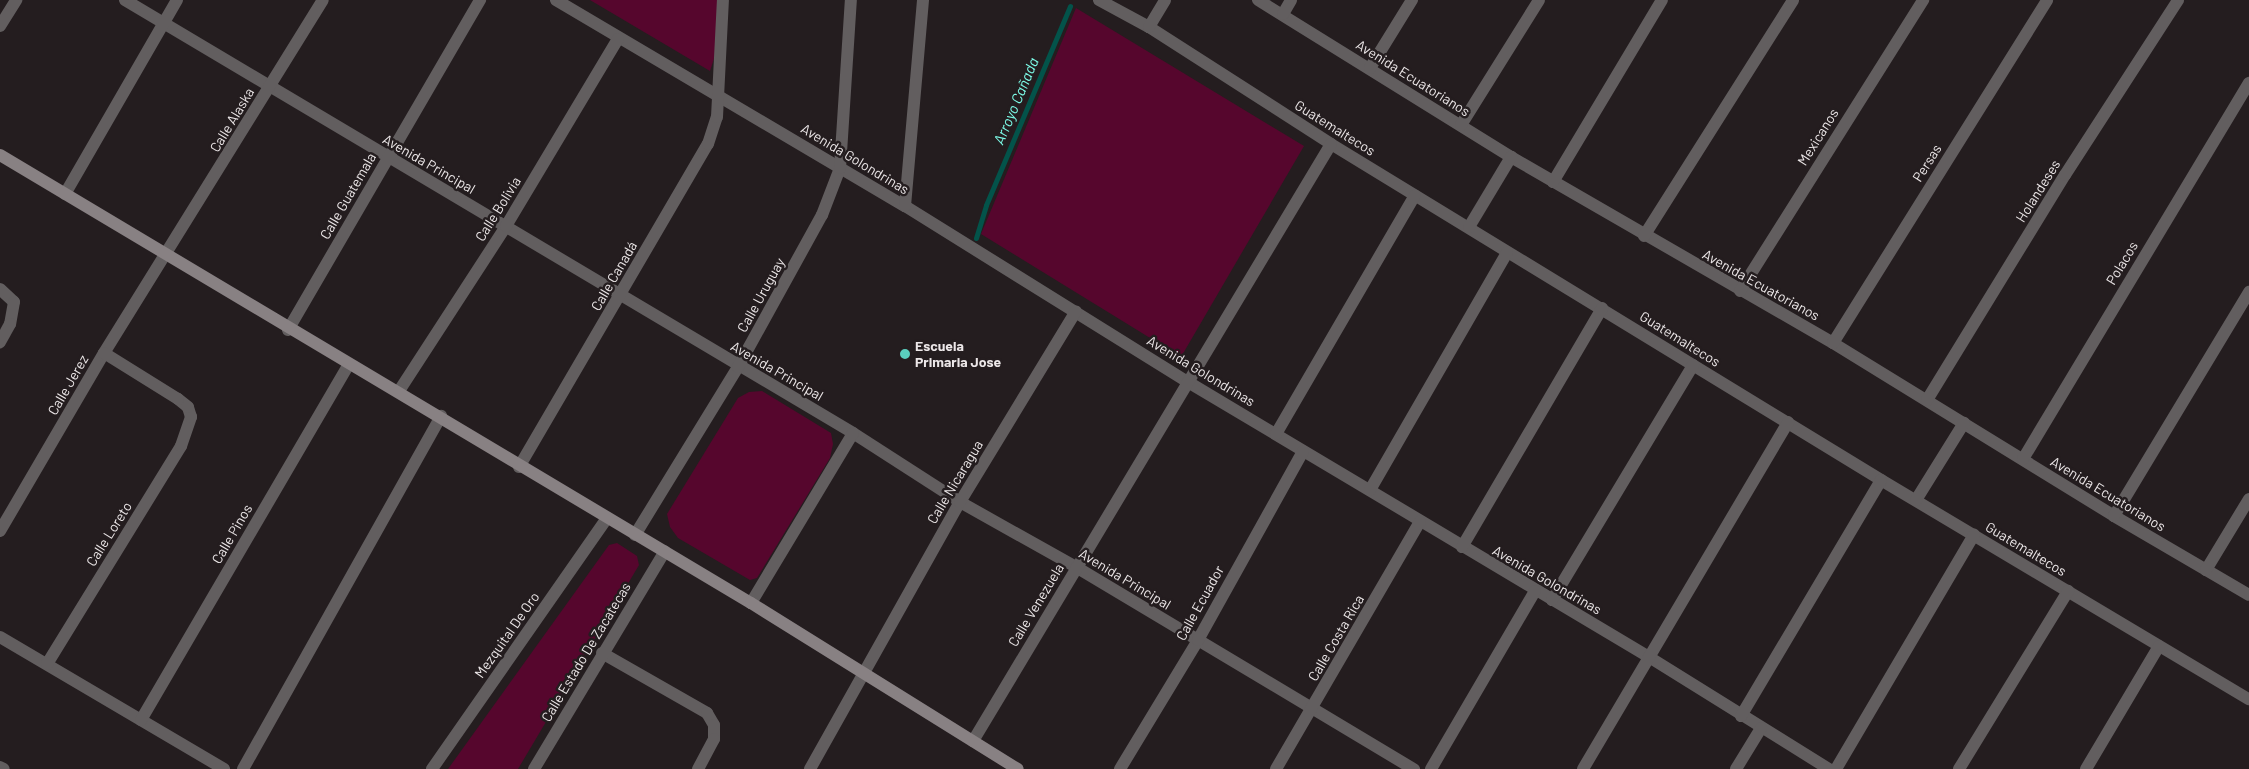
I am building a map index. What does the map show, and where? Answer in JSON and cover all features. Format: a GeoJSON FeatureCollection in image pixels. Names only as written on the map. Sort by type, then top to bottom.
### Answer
{"type":"FeatureCollection","features":[{"type":"Feature","properties":{"kind":"main road"},"geometry":{"type":"LineString","coordinates":[[0,155],[288,330],[399,391],[519,467],[863,670],[1018,769]]}},
{"type":"Feature","properties":{"kind":"street"},"geometry":{"type":"LineString","coordinates":[[0,26],[16,0]]}},
{"type":"Feature","properties":{"kind":"street","name":"Avenida Principal"},"geometry":{"type":"LineString","coordinates":[[125,0],[269,88],[506,226],[738,367],[853,433],[960,502],[1076,567],[1414,769]]}},
{"type":"Feature","properties":{"kind":"street"},"geometry":{"type":"LineString","coordinates":[[65,194],[178,0]]}},
{"type":"Feature","properties":{"kind":"street","name":"Calle Alaska"},"geometry":{"type":"LineString","coordinates":[[166,256],[323,0]]}},
{"type":"Feature","properties":{"kind":"street","name":"Calle Guatemala"},"geometry":{"type":"LineString","coordinates":[[288,330],[480,0]]}},
{"type":"Feature","properties":{"kind":"street","name":"Avenida Golondrinas"},"geometry":{"type":"LineString","coordinates":[[556,0],[618,39],[718,95],[905,206],[1188,382],[1535,591],[1649,657],[1829,769]]}},
{"type":"Feature","properties":{"kind":"street","name":"Calle Canadá"},"geometry":{"type":"LineString","coordinates":[[519,467],[708,144],[717,118],[723,0]]}},
{"type":"Feature","properties":{"kind":"street","name":"Calle Uruguay"},"geometry":{"type":"LineString","coordinates":[[635,534],[738,367],[822,215],[840,168],[851,0]]}},
{"type":"Feature","properties":{"kind":"street"},"geometry":{"type":"LineString","coordinates":[[905,206],[923,0]]}},
{"type":"Feature","properties":{"kind":"street","name":"Guatemaltecos"},"geometry":{"type":"LineString","coordinates":[[1099,0],[1149,27],[1331,144],[1602,308],[1880,480],[2249,699]]}},
{"type":"Feature","properties":{"kind":"street"},"geometry":{"type":"LineString","coordinates":[[1149,27],[1165,0]]}},
{"type":"Feature","properties":{"kind":"street","name":"Avenida Ecuatorianos"},"geometry":{"type":"LineString","coordinates":[[1258,0],[1511,157],[1644,236],[1833,343],[2114,516],[2249,595]]}},
{"type":"Feature","properties":{"kind":"street"},"geometry":{"type":"LineString","coordinates":[[1283,14],[1291,0]]}},
{"type":"Feature","properties":{"kind":"street"},"geometry":{"type":"LineString","coordinates":[[1370,68],[1412,0]]}},
{"type":"Feature","properties":{"kind":"street"},"geometry":{"type":"LineString","coordinates":[[1461,125],[1539,0]]}},
{"type":"Feature","properties":{"kind":"street"},"geometry":{"type":"LineString","coordinates":[[1553,182],[1662,0]]}},
{"type":"Feature","properties":{"kind":"street"},"geometry":{"type":"LineString","coordinates":[[1644,236],[1793,0]]}},
{"type":"Feature","properties":{"kind":"street","name":"Mexicanos"},"geometry":{"type":"LineString","coordinates":[[1740,291],[1923,0]]}},
{"type":"Feature","properties":{"kind":"street","name":"Persas"},"geometry":{"type":"LineString","coordinates":[[1833,343],[2047,0]]}},
{"type":"Feature","properties":{"kind":"street","name":"Holandeses"},"geometry":{"type":"LineString","coordinates":[[1927,400],[2065,175],[2178,0]]}},
{"type":"Feature","properties":{"kind":"street","name":"Calle Bolivia"},"geometry":{"type":"LineString","coordinates":[[399,391],[506,226],[618,39]]}},
{"type":"Feature","properties":{"kind":"street","name":"Polacos"},"geometry":{"type":"LineString","coordinates":[[2023,459],[2249,83]]}},
{"type":"Feature","properties":{"kind":"street","name":"Calle Venezuela"},"geometry":{"type":"LineString","coordinates":[[973,741],[1331,144]]}},
{"type":"Feature","properties":{"kind":"street"},"geometry":{"type":"LineString","coordinates":[[1469,227],[1511,157]]}},
{"type":"Feature","properties":{"kind":"street"},"geometry":{"type":"LineString","coordinates":[[1276,434],[1415,195]]}},
{"type":"Feature","properties":{"kind":"street"},"geometry":{"type":"LineString","coordinates":[[1370,490],[1508,252]]}},
{"type":"Feature","properties":{"kind":"street","name":"Calle Jerez"},"geometry":{"type":"LineString","coordinates":[[0,531],[104,353],[166,256]]}},
{"type":"Feature","properties":{"kind":"street"},"geometry":{"type":"LineString","coordinates":[[0,289],[14,302],[10,324],[0,342]]}},
{"type":"Feature","properties":{"kind":"street"},"geometry":{"type":"LineString","coordinates":[[2114,516],[2249,292]]}},
{"type":"Feature","properties":{"kind":"street"},"geometry":{"type":"LineString","coordinates":[[1462,547],[1602,308]]}},
{"type":"Feature","properties":{"kind":"street","name":"Calle Nicaragua"},"geometry":{"type":"LineString","coordinates":[[810,769],[863,670],[960,502],[1076,311]]}},
{"type":"Feature","properties":{"kind":"street","name":"Calle Loreto"},"geometry":{"type":"LineString","coordinates":[[47,664],[181,446],[191,417],[188,407],[104,353]]}},
{"type":"Feature","properties":{"kind":"street","name":"Calle Pinos"},"geometry":{"type":"LineString","coordinates":[[141,720],[349,364]]}},
{"type":"Feature","properties":{"kind":"street"},"geometry":{"type":"LineString","coordinates":[[1552,600],[1693,365]]}},
{"type":"Feature","properties":{"kind":"street"},"geometry":{"type":"LineString","coordinates":[[243,769],[441,416]]}},
{"type":"Feature","properties":{"kind":"street"},"geometry":{"type":"LineString","coordinates":[[1582,769],[1788,422]]}},
{"type":"Feature","properties":{"kind":"street"},"geometry":{"type":"LineString","coordinates":[[1916,500],[1964,423]]}},
{"type":"Feature","properties":{"kind":"street"},"geometry":{"type":"LineString","coordinates":[[751,603],[853,433]]}},
{"type":"Feature","properties":{"kind":"street","name":"Calle Ecuador"},"geometry":{"type":"LineString","coordinates":[[1120,769],[1198,640],[1303,451]]}},
{"type":"Feature","properties":{"kind":"street"},"geometry":{"type":"LineString","coordinates":[[1741,716],[1880,480]]}},
{"type":"Feature","properties":{"kind":"street"},"geometry":{"type":"LineString","coordinates":[[2206,570],[2249,499]]}},
{"type":"Feature","properties":{"kind":"street","name":"Mezquital De Oro"},"geometry":{"type":"LineString","coordinates":[[432,769],[607,518]]}},
{"type":"Feature","properties":{"kind":"street","name":"Calle Costa Rica"},"geometry":{"type":"LineString","coordinates":[[1276,769],[1420,522]]}},
{"type":"Feature","properties":{"kind":"street"},"geometry":{"type":"LineString","coordinates":[[1836,769],[1974,535]]}},
{"type":"Feature","properties":{"kind":"street","name":"Calle Estado De Zacatecas"},"geometry":{"type":"LineString","coordinates":[[534,769],[664,552]]}},
{"type":"Feature","properties":{"kind":"street"},"geometry":{"type":"LineString","coordinates":[[1431,769],[1535,591]]}},
{"type":"Feature","properties":{"kind":"street"},"geometry":{"type":"LineString","coordinates":[[1959,769],[2068,591]]}},
{"type":"Feature","properties":{"kind":"street"},"geometry":{"type":"LineString","coordinates":[[0,637],[224,769]]}},
{"type":"Feature","properties":{"kind":"street"},"geometry":{"type":"LineString","coordinates":[[2086,769],[2159,646]]}},
{"type":"Feature","properties":{"kind":"street"},"geometry":{"type":"LineString","coordinates":[[602,653],[707,713],[714,725],[714,739],[698,769]]}},
{"type":"Feature","properties":{"kind":"street"},"geometry":{"type":"LineString","coordinates":[[1736,769],[1761,728]]}},
{"type":"Feature","properties":{"kind":"street"},"geometry":{"type":"LineString","coordinates":[[0,767],[4,769]]}},
{"type":"Feature","properties":{"kind":"shaded area"},"geometry":{"type":"Polygon","coordinates":[[[590,0],[721,0],[720,40],[710,71],[590,0]]]}},
{"type":"Feature","properties":{"kind":"shaded area"},"geometry":{"type":"Polygon","coordinates":[[[1076,8],[1304,146],[1181,357],[981,234],[1076,8]]]}},
{"type":"Feature","properties":{"kind":"shaded area"},"geometry":{"type":"Polygon","coordinates":[[[762,391],[831,433],[833,444],[830,458],[757,578],[750,580],[678,538],[670,527],[667,514],[738,398],[749,392],[762,391]]]}},
{"type":"Feature","properties":{"kind":"shaded area"},"geometry":{"type":"Polygon","coordinates":[[[617,543],[637,556],[639,565],[518,769],[448,769],[609,545],[617,543]]]}},
{"type":"Feature","properties":{"kind":"waterway","name":"Arroyo Cañada"},"geometry":{"type":"LineString","coordinates":[[976,238],[986,205],[1070,6]]}},
{"type":"Feature","properties":{"kind":"place","name":"Escuela Primaria Jose"},"geometry":{"type":"Point","coordinates":[905,354]}}]}
